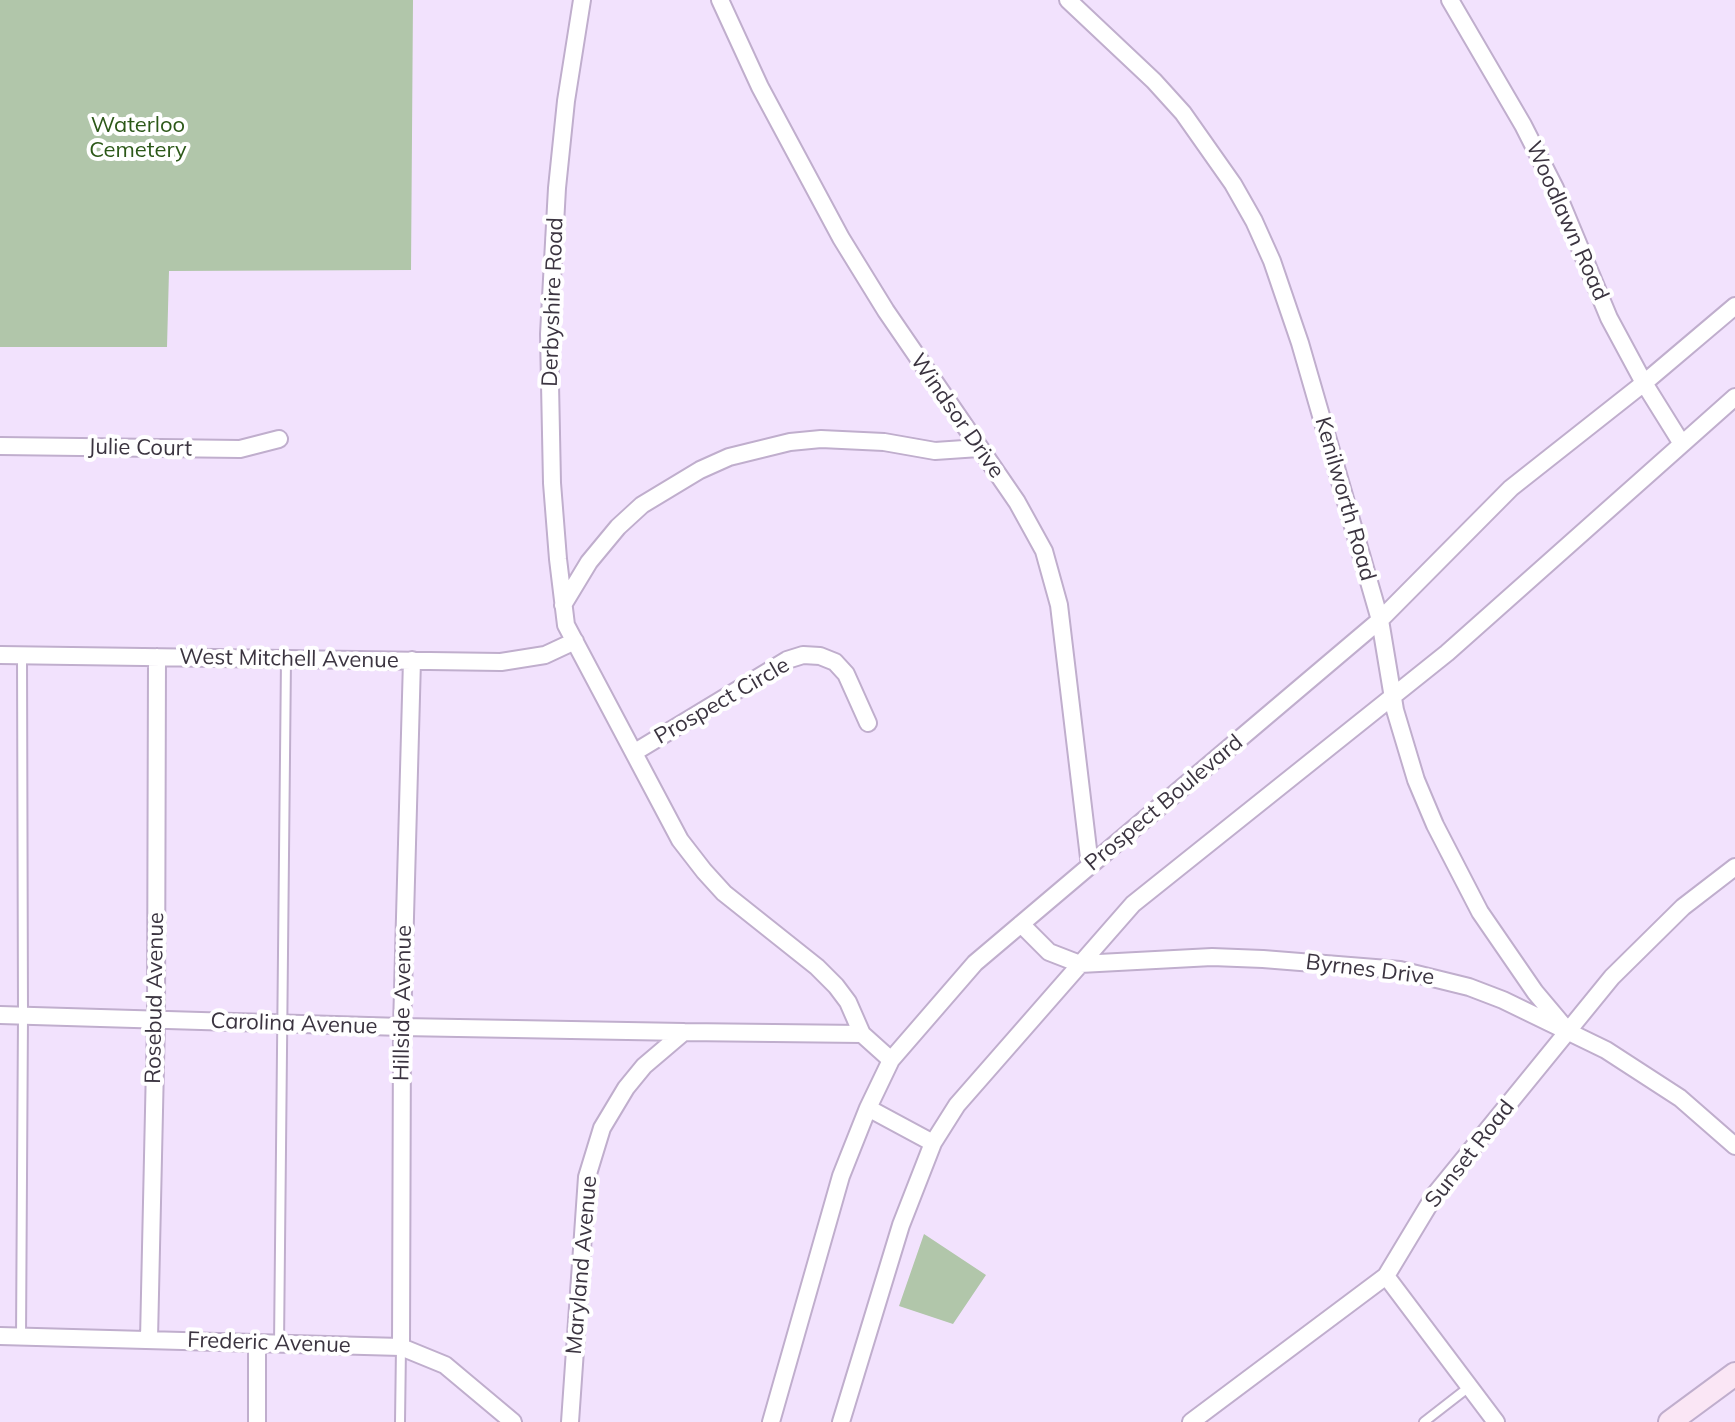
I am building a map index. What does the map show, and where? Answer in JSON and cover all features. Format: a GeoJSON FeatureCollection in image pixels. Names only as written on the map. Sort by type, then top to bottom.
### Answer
{"type":"FeatureCollection","features":[{"type":"Feature","properties":{"kind":"main road"},"geometry":{"type":"LineString","coordinates":[[1670,1422],[1735,1374]]}},
{"type":"Feature","properties":{"kind":"street","name":"Derbyshire Road"},"geometry":{"type":"LineString","coordinates":[[575,641],[566,625],[563,605],[552,483],[549,334],[566,101],[582,0]]}},
{"type":"Feature","properties":{"kind":"street","name":"Windsor Drive"},"geometry":{"type":"LineString","coordinates":[[720,0],[760,87],[841,238],[886,311],[1031,526],[1052,578],[1059,605],[1090,866]]}},
{"type":"Feature","properties":{"kind":"street","name":"Kenilworth Road"},"geometry":{"type":"LineString","coordinates":[[1068,0],[1154,81],[1183,113],[1225,172],[1254,221],[1288,301],[1380,620],[1392,697],[1416,780],[1456,869],[1506,953],[1567,1030]]}},
{"type":"Feature","properties":{"kind":"street","name":"Woodlawn Road"},"geometry":{"type":"LineString","coordinates":[[1450,0],[1529,137],[1583,252],[1609,318],[1682,444]]}},
{"type":"Feature","properties":{"kind":"street","name":"Prospect Boulevard"},"geometry":{"type":"LineString","coordinates":[[771,1422],[841,1176],[891,1060],[975,963],[1380,620],[1511,488],[1735,306]]}},
{"type":"Feature","properties":{"kind":"street"},"geometry":{"type":"LineString","coordinates":[[841,1422],[901,1225],[933,1143],[957,1105],[1133,904],[1447,653],[1735,397]]}},
{"type":"Feature","properties":{"kind":"street","name":"Julie Court"},"geometry":{"type":"LineString","coordinates":[[0,446],[240,449],[279,439]]}},
{"type":"Feature","properties":{"kind":"street"},"geometry":{"type":"LineString","coordinates":[[563,605],[589,562],[618,527],[642,505],[700,470],[729,457],[790,442],[821,439],[884,442],[935,451],[979,448]]}},
{"type":"Feature","properties":{"kind":"street"},"geometry":{"type":"LineString","coordinates":[[575,641],[680,840],[724,893],[817,967],[836,986],[848,1002],[862,1034],[891,1060]]}},
{"type":"Feature","properties":{"kind":"street","name":"West Mitchell Avenue"},"geometry":{"type":"LineString","coordinates":[[0,655],[524,660],[545,655],[575,641]]}},
{"type":"Feature","properties":{"kind":"street","name":"Prospect Circle"},"geometry":{"type":"LineString","coordinates":[[635,752],[787,660],[803,655],[820,656],[835,662],[846,674],[868,723]]}},
{"type":"Feature","properties":{"kind":"street","name":"Rosebud Avenue"},"geometry":{"type":"LineString","coordinates":[[149,1339],[156,1020],[157,657]]}},
{"type":"Feature","properties":{"kind":"street","name":"Hillside Avenue"},"geometry":{"type":"LineString","coordinates":[[401,1347],[402,1027],[412,660]]}},
{"type":"Feature","properties":{"kind":"street","name":"Sunset Road"},"geometry":{"type":"LineString","coordinates":[[1191,1422],[1386,1276],[1436,1193],[1612,977],[1683,907],[1735,867]]}},
{"type":"Feature","properties":{"kind":"street","name":"Byrnes Drive"},"geometry":{"type":"LineString","coordinates":[[1021,924],[1049,952],[1080,964],[1212,957],[1400,970],[1469,987],[1567,1030],[1644,1072],[1680,1098],[1735,1146]]}},
{"type":"Feature","properties":{"kind":"street","name":"Carolina Avenue"},"geometry":{"type":"LineString","coordinates":[[0,1015],[684,1032]]}},
{"type":"Feature","properties":{"kind":"street"},"geometry":{"type":"LineString","coordinates":[[684,1032],[862,1034]]}},
{"type":"Feature","properties":{"kind":"street","name":"Maryland Avenue"},"geometry":{"type":"LineString","coordinates":[[570,1422],[584,1207],[594,1150],[602,1128],[626,1088],[644,1066],[684,1032]]}},
{"type":"Feature","properties":{"kind":"street"},"geometry":{"type":"LineString","coordinates":[[868,1108],[933,1143]]}},
{"type":"Feature","properties":{"kind":"street"},"geometry":{"type":"LineString","coordinates":[[1386,1276],[1496,1422]]}},
{"type":"Feature","properties":{"kind":"street","name":"Frederic Avenue"},"geometry":{"type":"LineString","coordinates":[[0,1336],[401,1347],[445,1365],[513,1422]]}},
{"type":"Feature","properties":{"kind":"street"},"geometry":{"type":"LineString","coordinates":[[257,1344],[257,1422]]}},
{"type":"Feature","properties":{"kind":"lane"},"geometry":{"type":"LineString","coordinates":[[21,1337],[22,655]]}},
{"type":"Feature","properties":{"kind":"lane"},"geometry":{"type":"LineString","coordinates":[[279,1345],[286,659]]}},
{"type":"Feature","properties":{"kind":"lane"},"geometry":{"type":"LineString","coordinates":[[400,1422],[401,1347]]}},
{"type":"Feature","properties":{"kind":"lane"},"geometry":{"type":"LineString","coordinates":[[1424,1422],[1469,1387]]}},
{"type":"Feature","properties":{"kind":"green space","name":"Waterloo Cemetery"},"geometry":{"type":"Polygon","coordinates":[[[0,0],[413,0],[411,270],[169,271],[167,347],[0,347],[0,0]]]}},
{"type":"Feature","properties":{"kind":"green space"},"geometry":{"type":"Polygon","coordinates":[[[924,1234],[986,1275],[953,1324],[899,1306],[924,1234]]]}}]}
